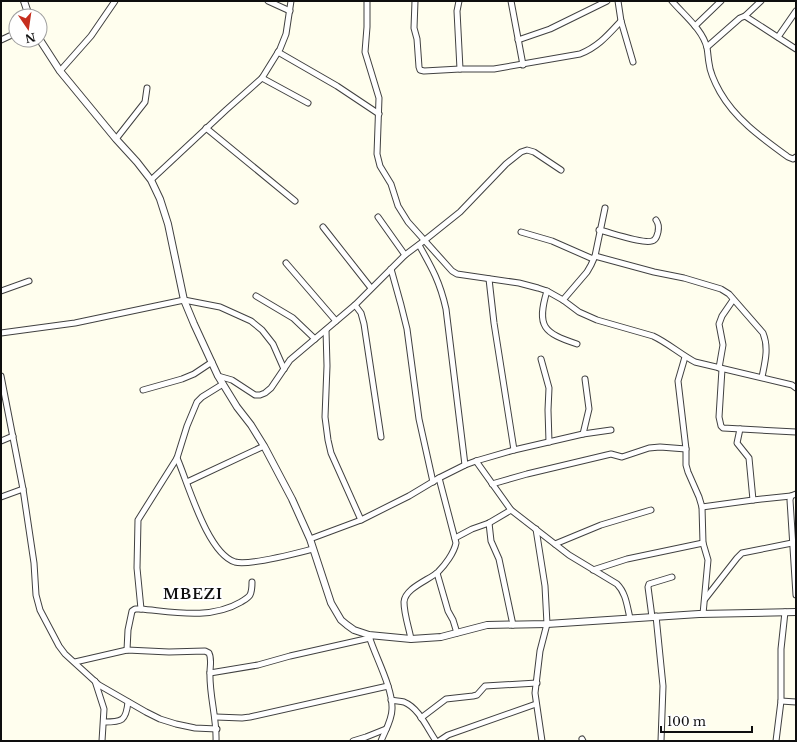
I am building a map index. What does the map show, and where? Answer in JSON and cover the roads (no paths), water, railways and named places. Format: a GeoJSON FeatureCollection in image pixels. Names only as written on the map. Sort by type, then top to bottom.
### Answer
{"type":"FeatureCollection","features":[{"type":"Feature","properties":{"kind":"street"},"geometry":{"type":"LineString","coordinates":[[60,71],[91,36],[115,1]]}},
{"type":"Feature","properties":{"kind":"street"},"geometry":{"type":"LineString","coordinates":[[268,1],[290,11]]}},
{"type":"Feature","properties":{"kind":"street"},"geometry":{"type":"LineString","coordinates":[[151,180],[262,78],[278,52],[286,34],[291,1]]}},
{"type":"Feature","properties":{"kind":"street"},"geometry":{"type":"LineString","coordinates":[[367,1],[365,52],[379,98],[377,154],[380,166],[390,184],[398,206],[408,222],[452,271],[463,276],[520,284],[547,291],[563,300],[579,312],[597,320],[657,338],[695,362],[762,377],[792,385],[796,388]]}},
{"type":"Feature","properties":{"kind":"street"},"geometry":{"type":"LineString","coordinates":[[415,1],[414,28],[417,39],[419,67],[420,70],[424,71],[494,69],[580,54],[591,50],[600,44],[622,22]]}},
{"type":"Feature","properties":{"kind":"street"},"geometry":{"type":"LineString","coordinates":[[459,1],[460,69]]}},
{"type":"Feature","properties":{"kind":"street"},"geometry":{"type":"LineString","coordinates":[[511,1],[523,65]]}},
{"type":"Feature","properties":{"kind":"street"},"geometry":{"type":"LineString","coordinates":[[518,40],[550,29],[607,1]]}},
{"type":"Feature","properties":{"kind":"street"},"geometry":{"type":"LineString","coordinates":[[618,1],[622,22],[634,62]]}},
{"type":"Feature","properties":{"kind":"street"},"geometry":{"type":"LineString","coordinates":[[672,1],[695,26],[707,47],[709,64],[713,78],[722,95],[733,110],[743,122],[766,141],[788,157],[795,159]]}},
{"type":"Feature","properties":{"kind":"street"},"geometry":{"type":"LineString","coordinates":[[695,26],[721,1]]}},
{"type":"Feature","properties":{"kind":"street"},"geometry":{"type":"LineString","coordinates":[[707,47],[740,18],[745,16],[760,1]]}},
{"type":"Feature","properties":{"kind":"street"},"geometry":{"type":"LineString","coordinates":[[778,37],[796,11]]}},
{"type":"Feature","properties":{"kind":"street"},"geometry":{"type":"LineString","coordinates":[[745,16],[796,48]]}},
{"type":"Feature","properties":{"kind":"street"},"geometry":{"type":"LineString","coordinates":[[45,48],[60,71],[151,180],[168,224],[184,300],[194,324],[218,376],[264,446],[292,499],[310,539],[331,603],[341,620],[354,630],[369,636],[411,639],[441,637],[481,626],[547,624],[654,616],[796,612]]}},
{"type":"Feature","properties":{"kind":"street"},"geometry":{"type":"LineString","coordinates":[[278,52],[337,86],[379,114]]}},
{"type":"Feature","properties":{"kind":"street"},"geometry":{"type":"LineString","coordinates":[[262,78],[308,103]]}},
{"type":"Feature","properties":{"kind":"street"},"geometry":{"type":"LineString","coordinates":[[116,139],[145,102],[147,88]]}},
{"type":"Feature","properties":{"kind":"street"},"geometry":{"type":"LineString","coordinates":[[206,128],[295,201]]}},
{"type":"Feature","properties":{"kind":"street"},"geometry":{"type":"LineString","coordinates":[[218,376],[232,380],[255,395],[265,393],[271,388],[290,360],[355,305],[405,255],[460,212],[506,164],[521,152],[527,150],[534,152],[561,170]]}},
{"type":"Feature","properties":{"kind":"street"},"geometry":{"type":"LineString","coordinates":[[563,300],[587,272],[594,257],[605,208]]}},
{"type":"Feature","properties":{"kind":"street"},"geometry":{"type":"LineString","coordinates":[[378,217],[405,255]]}},
{"type":"Feature","properties":{"kind":"street"},"geometry":{"type":"LineString","coordinates":[[599,230],[630,239],[650,242],[654,241],[656,238],[659,228],[656,220]]}},
{"type":"Feature","properties":{"kind":"street"},"geometry":{"type":"LineString","coordinates":[[323,227],[371,288]]}},
{"type":"Feature","properties":{"kind":"street"},"geometry":{"type":"LineString","coordinates":[[521,232],[552,240],[594,257],[684,278],[721,289],[729,294],[763,333],[767,349],[762,377]]}},
{"type":"Feature","properties":{"kind":"street"},"geometry":{"type":"LineString","coordinates":[[419,245],[436,274],[442,289],[446,309],[465,465]]}},
{"type":"Feature","properties":{"kind":"street"},"geometry":{"type":"LineString","coordinates":[[286,263],[336,321]]}},
{"type":"Feature","properties":{"kind":"street"},"geometry":{"type":"LineString","coordinates":[[391,269],[407,329],[419,418],[433,482]]}},
{"type":"Feature","properties":{"kind":"street"},"geometry":{"type":"LineString","coordinates":[[489,279],[494,323],[514,450]]}},
{"type":"Feature","properties":{"kind":"street"},"geometry":{"type":"LineString","coordinates":[[1,291],[29,281]]}},
{"type":"Feature","properties":{"kind":"street"},"geometry":{"type":"LineString","coordinates":[[547,291],[542,308],[542,318],[545,328],[553,335],[577,344]]}},
{"type":"Feature","properties":{"kind":"street"},"geometry":{"type":"LineString","coordinates":[[256,296],[293,318],[316,339]]}},
{"type":"Feature","properties":{"kind":"street"},"geometry":{"type":"LineString","coordinates":[[1,333],[75,323],[184,300],[220,307],[251,321],[262,330],[273,344],[284,369]]}},
{"type":"Feature","properties":{"kind":"street"},"geometry":{"type":"LineString","coordinates":[[733,300],[722,316],[719,324],[723,345],[719,423],[723,428],[796,432]]}},
{"type":"Feature","properties":{"kind":"street"},"geometry":{"type":"LineString","coordinates":[[355,305],[361,313],[364,324],[381,437]]}},
{"type":"Feature","properties":{"kind":"street"},"geometry":{"type":"LineString","coordinates":[[326,330],[327,366],[325,417],[328,440],[331,453],[361,520]]}},
{"type":"Feature","properties":{"kind":"street"},"geometry":{"type":"LineString","coordinates":[[685,357],[678,381],[686,449],[686,465],[702,507],[703,542],[708,560],[703,614]]}},
{"type":"Feature","properties":{"kind":"street"},"geometry":{"type":"LineString","coordinates":[[541,359],[549,388],[549,442]]}},
{"type":"Feature","properties":{"kind":"street"},"geometry":{"type":"LineString","coordinates":[[143,390],[182,379],[194,374],[212,362]]}},
{"type":"Feature","properties":{"kind":"street"},"geometry":{"type":"LineString","coordinates":[[1,376],[23,489],[34,563],[36,595],[40,610],[58,646],[95,681],[146,712],[170,723],[195,728],[217,729]]}},
{"type":"Feature","properties":{"kind":"street"},"geometry":{"type":"LineString","coordinates":[[583,434],[589,409],[585,378]]}},
{"type":"Feature","properties":{"kind":"street"},"geometry":{"type":"LineString","coordinates":[[141,608],[137,561],[138,520],[177,458],[187,426],[197,402],[202,396],[223,384]]}},
{"type":"Feature","properties":{"kind":"street"},"geometry":{"type":"LineString","coordinates":[[740,429],[737,443],[749,458],[753,500]]}},
{"type":"Feature","properties":{"kind":"street"},"geometry":{"type":"LineString","coordinates":[[310,539],[361,520],[465,465],[476,461],[514,450],[583,434],[611,430]]}},
{"type":"Feature","properties":{"kind":"street"},"geometry":{"type":"LineString","coordinates":[[1,441],[13,436]]}},
{"type":"Feature","properties":{"kind":"street"},"geometry":{"type":"LineString","coordinates":[[187,482],[264,446]]}},
{"type":"Feature","properties":{"kind":"street"},"geometry":{"type":"LineString","coordinates":[[492,484],[573,462],[611,454],[622,457],[649,448],[660,447],[686,449]]}},
{"type":"Feature","properties":{"kind":"street"},"geometry":{"type":"LineString","coordinates":[[177,458],[200,518],[209,535],[227,558],[236,562],[245,563],[313,549]]}},
{"type":"Feature","properties":{"kind":"street"},"geometry":{"type":"LineString","coordinates":[[476,461],[511,510],[569,555],[617,584],[621,588],[630,618]]}},
{"type":"Feature","properties":{"kind":"street"},"geometry":{"type":"LineString","coordinates":[[411,639],[404,601],[406,595],[437,573],[455,548],[456,538],[440,478]]}},
{"type":"Feature","properties":{"kind":"street"},"geometry":{"type":"LineString","coordinates":[[1,497],[23,489]]}},
{"type":"Feature","properties":{"kind":"street"},"geometry":{"type":"LineString","coordinates":[[702,507],[794,495]]}},
{"type":"Feature","properties":{"kind":"street"},"geometry":{"type":"LineString","coordinates":[[794,495],[790,500],[796,595]]}},
{"type":"Feature","properties":{"kind":"street"},"geometry":{"type":"LineString","coordinates":[[456,538],[472,529],[489,523],[511,510]]}},
{"type":"Feature","properties":{"kind":"street"},"geometry":{"type":"LineString","coordinates":[[555,544],[606,524],[651,510]]}},
{"type":"Feature","properties":{"kind":"street"},"geometry":{"type":"LineString","coordinates":[[489,523],[491,541],[499,559],[513,625]]}},
{"type":"Feature","properties":{"kind":"street"},"geometry":{"type":"LineString","coordinates":[[536,529],[545,586],[547,624],[540,652],[535,693],[542,741]]}},
{"type":"Feature","properties":{"kind":"street"},"geometry":{"type":"LineString","coordinates":[[593,570],[627,559],[703,542]]}},
{"type":"Feature","properties":{"kind":"street"},"geometry":{"type":"LineString","coordinates":[[705,600],[742,553],[792,543]]}},
{"type":"Feature","properties":{"kind":"street"},"geometry":{"type":"LineString","coordinates":[[437,573],[448,611],[453,620],[457,633]]}},
{"type":"Feature","properties":{"kind":"street"},"geometry":{"type":"LineString","coordinates":[[662,741],[663,686],[654,616],[648,587],[649,584],[672,577]]}},
{"type":"Feature","properties":{"kind":"street"},"geometry":{"type":"LineString","coordinates":[[127,650],[128,630],[132,611],[135,609],[141,608],[190,613],[217,612],[231,608],[247,598],[252,592],[252,582]]}},
{"type":"Feature","properties":{"kind":"street"},"geometry":{"type":"LineString","coordinates":[[776,741],[781,701],[782,648],[785,612]]}},
{"type":"Feature","properties":{"kind":"street"},"geometry":{"type":"LineString","coordinates":[[210,673],[258,665],[369,636]]}},
{"type":"Feature","properties":{"kind":"street"},"geometry":{"type":"LineString","coordinates":[[369,636],[388,686],[391,700],[392,711],[381,741]]}},
{"type":"Feature","properties":{"kind":"street"},"geometry":{"type":"LineString","coordinates":[[74,662],[127,650],[169,652],[205,651],[209,653],[211,656],[210,673],[217,729],[216,741]]}},
{"type":"Feature","properties":{"kind":"street"},"geometry":{"type":"LineString","coordinates":[[95,681],[102,703],[104,722],[102,741]]}},
{"type":"Feature","properties":{"kind":"street"},"geometry":{"type":"LineString","coordinates":[[421,718],[446,699],[473,696],[485,686],[537,683]]}},
{"type":"Feature","properties":{"kind":"street"},"geometry":{"type":"LineString","coordinates":[[216,717],[246,718],[388,686]]}},
{"type":"Feature","properties":{"kind":"street"},"geometry":{"type":"LineString","coordinates":[[391,700],[410,705],[421,718],[436,741]]}},
{"type":"Feature","properties":{"kind":"street"},"geometry":{"type":"LineString","coordinates":[[781,701],[796,702]]}},
{"type":"Feature","properties":{"kind":"street"},"geometry":{"type":"LineString","coordinates":[[104,722],[119,721],[123,719],[126,715],[128,702]]}},
{"type":"Feature","properties":{"kind":"street"},"geometry":{"type":"LineString","coordinates":[[439,741],[448,735],[536,704]]}},
{"type":"Feature","properties":{"kind":"street"},"geometry":{"type":"LineString","coordinates":[[353,741],[386,729]]}},
{"type":"Feature","properties":{"kind":"district","name":"MBEZI"},"geometry":{"type":"Point","coordinates":[193,594]}}]}
